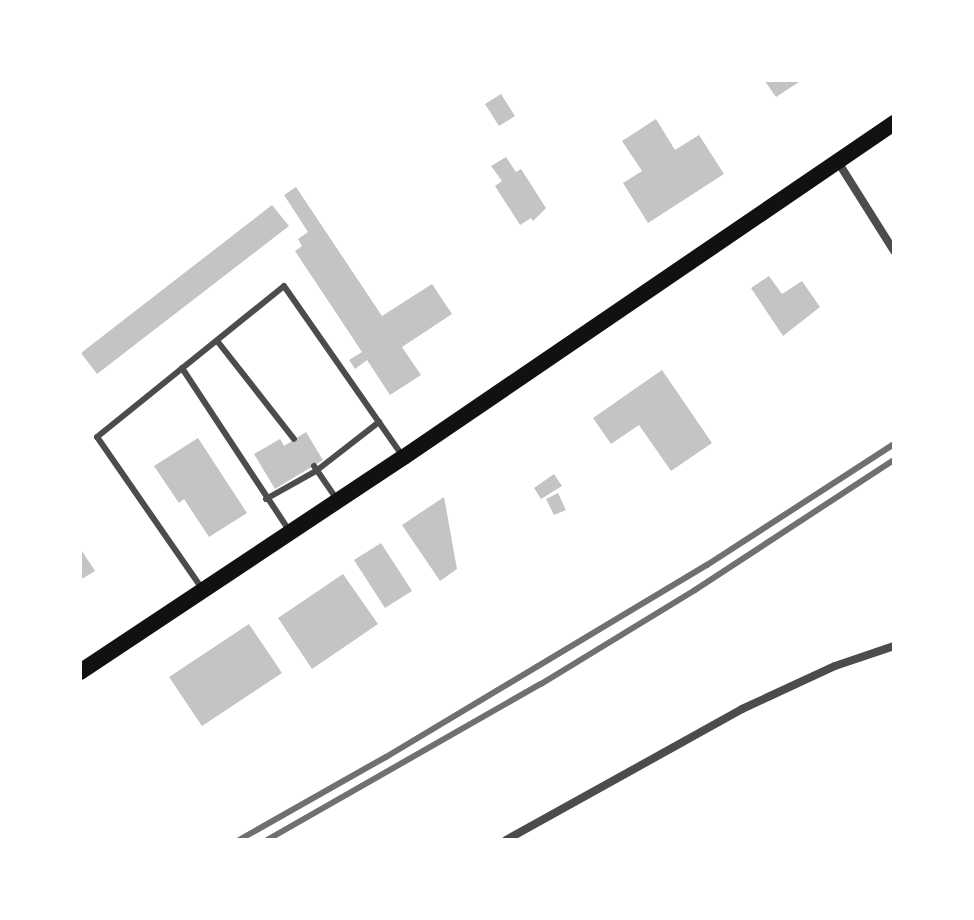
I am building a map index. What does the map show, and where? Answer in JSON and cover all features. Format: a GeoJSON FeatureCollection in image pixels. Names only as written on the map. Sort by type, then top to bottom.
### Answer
{"type":"FeatureCollection","features":[{"type":"Feature","properties":{"kind":"main road"},"geometry":{"type":"LineString","coordinates":[[80,672],[404,457],[894,123]]}},
{"type":"Feature","properties":{"kind":"street"},"geometry":{"type":"LineString","coordinates":[[838,162],[894,251]]}},
{"type":"Feature","properties":{"kind":"street"},"geometry":{"type":"LineString","coordinates":[[506,840],[742,709],[835,666],[894,646]]}},
{"type":"Feature","properties":{"kind":"lane"},"geometry":{"type":"LineString","coordinates":[[203,590],[97,437],[284,286],[404,457]]}},
{"type":"Feature","properties":{"kind":"lane"},"geometry":{"type":"LineString","coordinates":[[218,342],[294,439]]}},
{"type":"Feature","properties":{"kind":"lane"},"geometry":{"type":"LineString","coordinates":[[182,368],[290,532]]}},
{"type":"Feature","properties":{"kind":"lane"},"geometry":{"type":"LineString","coordinates":[[266,499],[315,469],[379,422]]}},
{"type":"Feature","properties":{"kind":"lane"},"geometry":{"type":"LineString","coordinates":[[315,469],[338,501]]}},
{"type":"Feature","properties":{"kind":"building"},"geometry":{"type":"Polygon","coordinates":[[[764,80],[802,80],[776,97],[764,80]]]}},
{"type":"Feature","properties":{"kind":"building"},"geometry":{"type":"Polygon","coordinates":[[[501,94],[515,116],[499,126],[485,104],[501,94]]]}},
{"type":"Feature","properties":{"kind":"building"},"geometry":{"type":"Polygon","coordinates":[[[656,119],[675,150],[699,135],[724,174],[648,223],[623,183],[642,171],[622,141],[656,119]]]}},
{"type":"Feature","properties":{"kind":"building"},"geometry":{"type":"Polygon","coordinates":[[[506,157],[516,172],[521,169],[546,208],[533,221],[531,218],[520,225],[495,186],[502,181],[491,166],[506,157]]]}},
{"type":"Feature","properties":{"kind":"building"},"geometry":{"type":"Polygon","coordinates":[[[296,187],[382,316],[432,284],[452,314],[402,347],[421,375],[390,395],[367,360],[355,369],[349,360],[362,352],[295,251],[302,246],[298,239],[308,232],[284,195],[296,187]]]}},
{"type":"Feature","properties":{"kind":"building"},"geometry":{"type":"Polygon","coordinates":[[[272,205],[289,226],[97,374],[81,353],[272,205]]]}},
{"type":"Feature","properties":{"kind":"building"},"geometry":{"type":"Polygon","coordinates":[[[769,276],[782,294],[802,281],[820,307],[783,336],[751,288],[769,276]]]}},
{"type":"Feature","properties":{"kind":"building"},"geometry":{"type":"Polygon","coordinates":[[[662,370],[712,443],[671,471],[639,425],[611,444],[593,418],[662,370]]]}},
{"type":"Feature","properties":{"kind":"building"},"geometry":{"type":"Polygon","coordinates":[[[306,432],[323,460],[275,489],[254,454],[280,439],[284,446],[306,432]]]}},
{"type":"Feature","properties":{"kind":"building"},"geometry":{"type":"Polygon","coordinates":[[[198,438],[247,513],[209,537],[184,499],[179,503],[154,466],[198,438]]]}},
{"type":"Feature","properties":{"kind":"building"},"geometry":{"type":"Polygon","coordinates":[[[554,474],[562,486],[541,499],[534,488],[554,474]]]}},
{"type":"Feature","properties":{"kind":"building"},"geometry":{"type":"Polygon","coordinates":[[[558,493],[566,510],[554,515],[546,499],[558,493]]]}},
{"type":"Feature","properties":{"kind":"building"},"geometry":{"type":"Polygon","coordinates":[[[444,497],[457,569],[440,581],[402,525],[444,497]]]}},
{"type":"Feature","properties":{"kind":"building"},"geometry":{"type":"Polygon","coordinates":[[[381,543],[412,591],[385,608],[354,560],[381,543]]]}},
{"type":"Feature","properties":{"kind":"building"},"geometry":{"type":"Polygon","coordinates":[[[80,548],[95,571],[80,580],[80,548]]]}},
{"type":"Feature","properties":{"kind":"building"},"geometry":{"type":"Polygon","coordinates":[[[343,574],[378,624],[312,669],[278,618],[343,574]]]}},
{"type":"Feature","properties":{"kind":"building"},"geometry":{"type":"Polygon","coordinates":[[[249,624],[282,673],[202,726],[169,677],[249,624]]]}},
{"type":"Feature","properties":{"kind":"railway"},"geometry":{"type":"LineString","coordinates":[[239,840],[386,757],[707,565],[894,444]]}},
{"type":"Feature","properties":{"kind":"railway"},"geometry":{"type":"LineString","coordinates":[[267,840],[541,684],[695,590],[894,460]]}}]}
